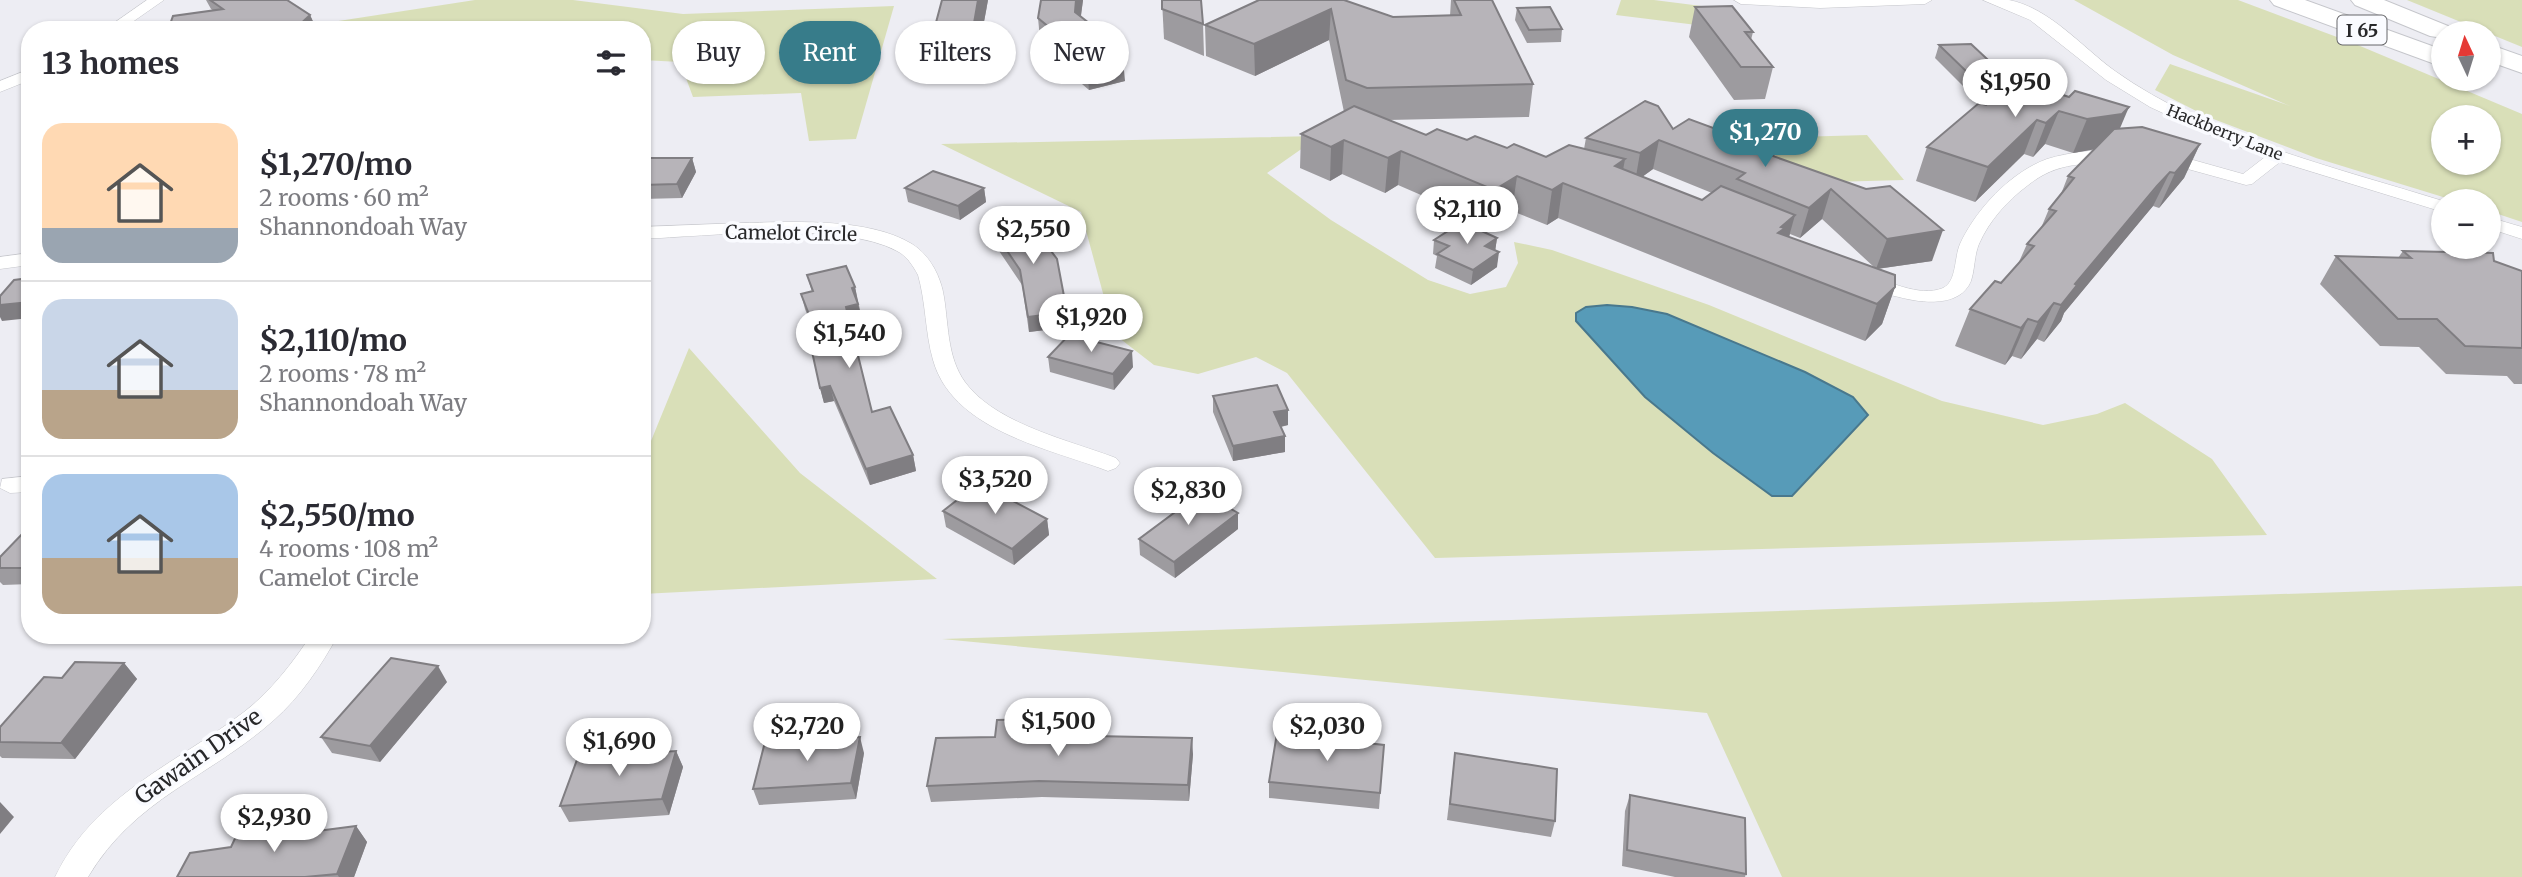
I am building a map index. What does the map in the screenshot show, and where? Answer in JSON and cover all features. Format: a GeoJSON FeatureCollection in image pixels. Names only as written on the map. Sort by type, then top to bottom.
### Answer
{"type":"FeatureCollection","features":[{"type":"Feature","properties":{"kind":"highway","name":"I 65"},"geometry":{"type":"LineString","coordinates":[[2282,0],[2431,55]]}},
{"type":"Feature","properties":{"kind":"highway","name":"I 65"},"geometry":{"type":"LineString","coordinates":[[2363,0],[2431,28]]}},
{"type":"Feature","properties":{"kind":"highway"},"geometry":{"type":"LineString","coordinates":[[2501,57],[2522,65]]}},
{"type":"Feature","properties":{"kind":"highway"},"geometry":{"type":"LineString","coordinates":[[2501,81],[2522,89]]}},
{"type":"Feature","properties":{"kind":"street"},"geometry":{"type":"LineString","coordinates":[[125,21],[157,0]]}},
{"type":"Feature","properties":{"kind":"street"},"geometry":{"type":"LineString","coordinates":[[1741,0],[1820,4],[1925,0]]}},
{"type":"Feature","properties":{"kind":"street","name":"Hackberry Lane"},"geometry":{"type":"LineString","coordinates":[[1990,0],[2016,6],[2033,14],[2101,68],[2156,104],[2207,127],[2279,154],[2431,204]]}},
{"type":"Feature","properties":{"kind":"street"},"geometry":{"type":"LineString","coordinates":[[0,87],[21,80]]}},
{"type":"Feature","properties":{"kind":"street"},"geometry":{"type":"LineString","coordinates":[[1848,272],[1906,293],[1942,295],[1959,286],[1964,275],[1964,260],[1977,226],[2014,189],[2049,164],[2101,155],[2150,153],[2246,180],[2279,154]]}},
{"type":"Feature","properties":{"kind":"street"},"geometry":{"type":"LineString","coordinates":[[2501,226],[2522,233]]}},
{"type":"Feature","properties":{"kind":"street","name":"Camelot Circle"},"geometry":{"type":"LineString","coordinates":[[651,233],[817,229],[872,235],[906,248],[929,271],[938,339],[951,380],[985,412],[1006,423],[1108,463]]}},
{"type":"Feature","properties":{"kind":"street"},"geometry":{"type":"LineString","coordinates":[[0,263],[21,260]]}},
{"type":"Feature","properties":{"kind":"street","name":"Gawain Drive"},"geometry":{"type":"LineString","coordinates":[[71,877],[97,837],[126,807],[157,783],[253,721],[289,687],[319,644]]}},
{"type":"Feature","properties":{"kind":"green space"},"geometry":{"type":"Polygon","coordinates":[[[475,0],[573,0],[683,14],[894,6],[881,52],[881,21],[779,21],[779,84],[872,84],[856,139],[809,141],[801,93],[693,97],[688,84],[765,84],[765,21],[672,21],[672,62],[651,60],[651,21],[338,21],[475,0]]]}},
{"type":"Feature","properties":{"kind":"green space"},"geometry":{"type":"Polygon","coordinates":[[[1621,0],[1654,0],[1725,9],[1721,28],[1616,15],[1621,0]]]}},
{"type":"Feature","properties":{"kind":"green space"},"geometry":{"type":"Polygon","coordinates":[[[2074,0],[2238,0],[2431,76],[2431,91],[2467,91],[2501,105],[2431,105],[2431,175],[2501,175],[2501,105],[2522,114],[2522,222],[2501,215],[2501,189],[2431,189],[2431,193],[2316,158],[2208,117],[2155,90],[2170,64],[2290,106],[2173,55],[2074,0]]]}},
{"type":"Feature","properties":{"kind":"green space"},"geometry":{"type":"Polygon","coordinates":[[[2407,0],[2522,0],[2522,47],[2501,38],[2501,21],[2458,21],[2407,0]]]}},
{"type":"Feature","properties":{"kind":"green space"},"geometry":{"type":"Polygon","coordinates":[[[1867,135],[1904,180],[1795,183],[1763,138],[1867,135]]]}},
{"type":"Feature","properties":{"kind":"green space"},"geometry":{"type":"Polygon","coordinates":[[[1320,136],[1267,173],[1331,220],[1428,280],[1470,294],[1506,287],[1518,263],[1514,242],[1552,250],[1709,305],[1942,401],[2043,425],[2097,414],[2125,403],[2212,459],[2267,535],[1435,558],[1287,373],[1256,357],[1198,374],[1154,365],[1114,334],[1081,212],[941,144],[1320,136]]]}},
{"type":"Feature","properties":{"kind":"green space"},"geometry":{"type":"Polygon","coordinates":[[[689,348],[800,473],[937,579],[651,594],[651,441],[689,348]]]}},
{"type":"Feature","properties":{"kind":"green space"},"geometry":{"type":"Polygon","coordinates":[[[2522,586],[2522,877],[1782,877],[1707,713],[942,639],[2522,586]]]}},
{"type":"Feature","properties":{"kind":"water"},"geometry":{"type":"Polygon","coordinates":[[[1607,305],[1667,314],[1805,372],[1853,397],[1868,415],[1792,496],[1772,496],[1713,453],[1645,397],[1576,321],[1576,313],[1586,307],[1607,305]]]}},
{"type":"Feature","properties":{"kind":"building"},"geometry":{"type":"Polygon","coordinates":[[[210,0],[287,0],[310,15],[304,21],[171,21],[173,16],[223,9],[210,0]]]}},
{"type":"Feature","properties":{"kind":"building"},"geometry":{"type":"Polygon","coordinates":[[[942,0],[978,0],[974,21],[936,21],[942,0]]]}},
{"type":"Feature","properties":{"kind":"building"},"geometry":{"type":"Polygon","coordinates":[[[1041,0],[1076,0],[1075,12],[1086,21],[1042,21],[1038,18],[1041,0]]]}},
{"type":"Feature","properties":{"kind":"building"},"geometry":{"type":"Polygon","coordinates":[[[1162,0],[1201,0],[1203,24],[1162,9],[1162,0]]]}},
{"type":"Feature","properties":{"kind":"building"},"geometry":{"type":"Polygon","coordinates":[[[1259,0],[1344,0],[1393,17],[1461,15],[1454,0],[1492,0],[1533,84],[1367,88],[1346,80],[1331,9],[1254,44],[1205,25],[1259,0]]]}},
{"type":"Feature","properties":{"kind":"building"},"geometry":{"type":"Polygon","coordinates":[[[1732,6],[1753,32],[1745,32],[1773,67],[1741,67],[1695,7],[1732,6]]]}},
{"type":"Feature","properties":{"kind":"building"},"geometry":{"type":"Polygon","coordinates":[[[1550,7],[1562,29],[1529,30],[1517,8],[1550,7]]]}},
{"type":"Feature","properties":{"kind":"building"},"geometry":{"type":"Polygon","coordinates":[[[1971,44],[2001,72],[1968,73],[1939,45],[1971,44]]]}},
{"type":"Feature","properties":{"kind":"building"},"geometry":{"type":"Polygon","coordinates":[[[2027,70],[2051,91],[2069,97],[2075,91],[2129,107],[2122,114],[2087,119],[2059,111],[2046,123],[2037,120],[1988,167],[1927,147],[1979,103],[1986,105],[2027,70]]]}},
{"type":"Feature","properties":{"kind":"building"},"geometry":{"type":"Polygon","coordinates":[[[1645,101],[1658,106],[1673,129],[1689,119],[1776,151],[1770,155],[1866,189],[1890,186],[1943,230],[1887,239],[1831,189],[1809,208],[1737,179],[1745,173],[1659,140],[1640,153],[1586,138],[1645,101]]]}},
{"type":"Feature","properties":{"kind":"building"},"geometry":{"type":"Polygon","coordinates":[[[1354,106],[1426,135],[1437,129],[1467,140],[1475,136],[1507,148],[1514,144],[1546,157],[1569,145],[1625,159],[1615,166],[1702,200],[1721,186],[1795,215],[1778,233],[1895,275],[1895,287],[1877,304],[1563,183],[1552,190],[1517,176],[1494,190],[1401,151],[1388,158],[1344,140],[1331,147],[1301,134],[1354,106]]]}},
{"type":"Feature","properties":{"kind":"building"},"geometry":{"type":"Polygon","coordinates":[[[2142,127],[2200,144],[2175,173],[2170,172],[2157,186],[2075,284],[2077,285],[2061,305],[2054,303],[2038,322],[2028,319],[2021,328],[1970,309],[1995,281],[2001,283],[2034,246],[2027,244],[2056,211],[2049,209],[2074,178],[2068,176],[2114,129],[2142,127]]]}},
{"type":"Feature","properties":{"kind":"building"},"geometry":{"type":"Polygon","coordinates":[[[651,158],[692,158],[677,184],[651,185],[651,158]]]}},
{"type":"Feature","properties":{"kind":"building"},"geometry":{"type":"Polygon","coordinates":[[[933,171],[984,188],[958,206],[905,188],[933,171]]]}},
{"type":"Feature","properties":{"kind":"building"},"geometry":{"type":"Polygon","coordinates":[[[1025,216],[1057,259],[1067,312],[1028,317],[1020,270],[989,224],[1025,216]]]}},
{"type":"Feature","properties":{"kind":"building"},"geometry":{"type":"Polygon","coordinates":[[[1462,222],[1497,238],[1485,246],[1499,252],[1473,270],[1437,254],[1449,246],[1434,240],[1462,222]]]}},
{"type":"Feature","properties":{"kind":"building"},"geometry":{"type":"Polygon","coordinates":[[[2403,251],[2431,252],[2431,259],[2494,259],[2522,271],[2522,348],[2465,346],[2437,319],[2398,319],[2336,256],[2411,258],[2403,251]]]}},
{"type":"Feature","properties":{"kind":"building"},"geometry":{"type":"Polygon","coordinates":[[[846,266],[855,287],[852,288],[858,304],[846,307],[872,412],[890,407],[913,455],[866,469],[830,386],[820,388],[811,347],[821,345],[801,294],[813,291],[807,275],[846,266]]]}},
{"type":"Feature","properties":{"kind":"building"},"geometry":{"type":"Polygon","coordinates":[[[21,279],[21,303],[0,305],[0,296],[14,280],[21,279]]]}},
{"type":"Feature","properties":{"kind":"building"},"geometry":{"type":"Polygon","coordinates":[[[1069,335],[1132,351],[1113,374],[1048,357],[1069,335]]]}},
{"type":"Feature","properties":{"kind":"building"},"geometry":{"type":"Polygon","coordinates":[[[1277,385],[1288,410],[1274,412],[1285,436],[1233,446],[1213,396],[1277,385]]]}},
{"type":"Feature","properties":{"kind":"building"},"geometry":{"type":"Polygon","coordinates":[[[979,483],[1047,519],[1012,549],[943,511],[979,483]]]}},
{"type":"Feature","properties":{"kind":"building"},"geometry":{"type":"Polygon","coordinates":[[[1202,492],[1238,513],[1174,562],[1139,539],[1202,492]]]}},
{"type":"Feature","properties":{"kind":"building"},"geometry":{"type":"Polygon","coordinates":[[[21,535],[21,568],[0,568],[0,557],[21,535]]]}},
{"type":"Feature","properties":{"kind":"building"},"geometry":{"type":"Polygon","coordinates":[[[391,658],[438,666],[370,746],[321,737],[391,658]]]}},
{"type":"Feature","properties":{"kind":"building"},"geometry":{"type":"Polygon","coordinates":[[[75,662],[124,663],[61,743],[0,742],[0,727],[44,677],[62,678],[75,662]]]}},
{"type":"Feature","properties":{"kind":"building"},"geometry":{"type":"Polygon","coordinates":[[[1046,719],[1044,735],[1192,738],[1188,785],[1039,781],[927,786],[936,738],[995,737],[997,720],[1046,719]]]}},
{"type":"Feature","properties":{"kind":"building"},"geometry":{"type":"Polygon","coordinates":[[[1277,733],[1384,745],[1380,793],[1269,782],[1277,733]]]}},
{"type":"Feature","properties":{"kind":"building"},"geometry":{"type":"Polygon","coordinates":[[[860,737],[851,783],[753,789],[765,742],[860,737]]]}},
{"type":"Feature","properties":{"kind":"building"},"geometry":{"type":"Polygon","coordinates":[[[676,751],[662,799],[560,806],[578,757],[676,751]]]}},
{"type":"Feature","properties":{"kind":"building"},"geometry":{"type":"Polygon","coordinates":[[[1455,753],[1557,769],[1555,821],[1450,804],[1455,753]]]}},
{"type":"Feature","properties":{"kind":"building"},"geometry":{"type":"Polygon","coordinates":[[[1630,795],[1745,818],[1746,874],[1627,850],[1630,795]]]}},
{"type":"Feature","properties":{"kind":"building"},"geometry":{"type":"Polygon","coordinates":[[[307,822],[302,833],[356,826],[337,874],[305,877],[177,877],[190,853],[231,847],[239,830],[307,822]]]}}]}
